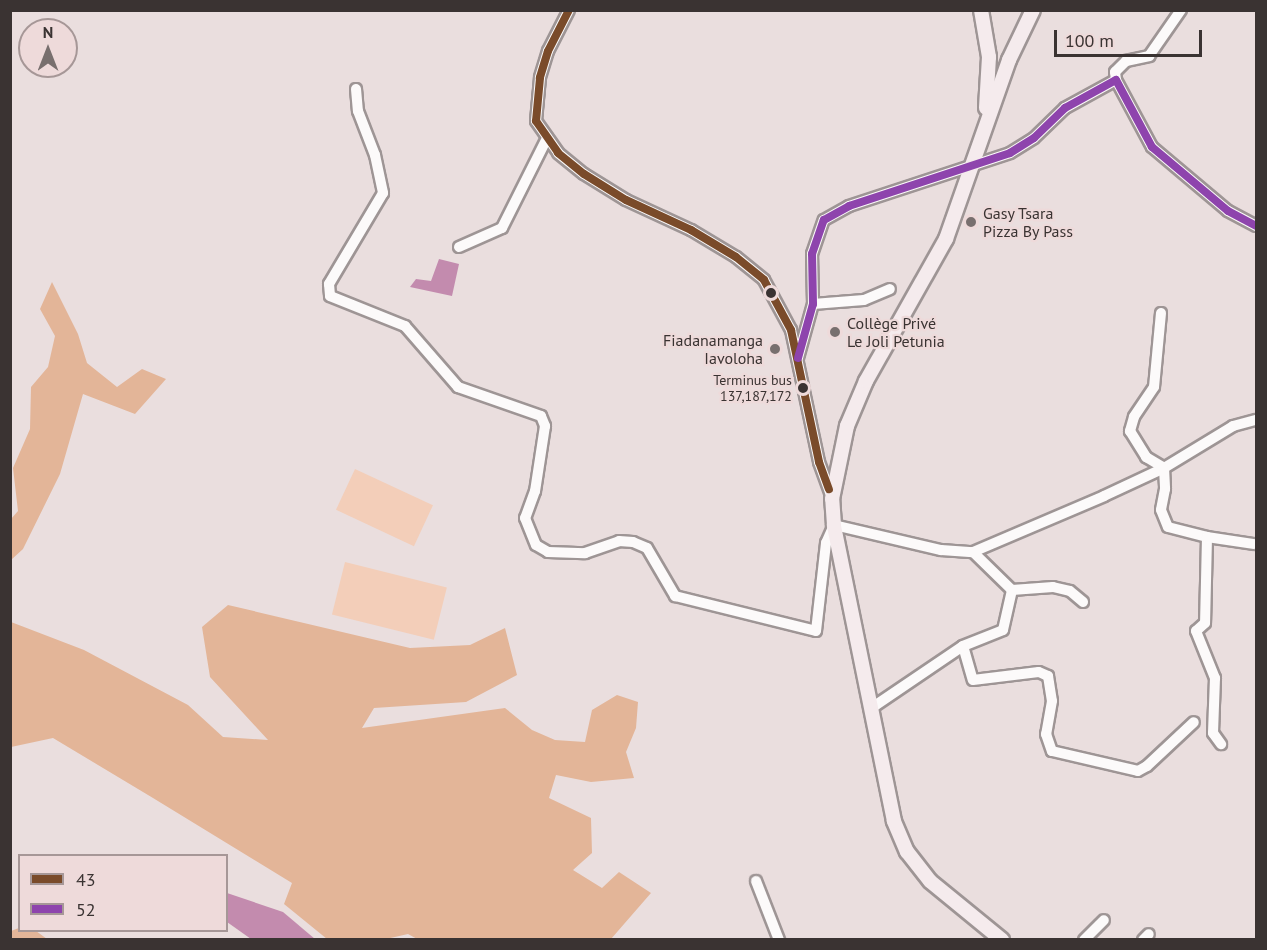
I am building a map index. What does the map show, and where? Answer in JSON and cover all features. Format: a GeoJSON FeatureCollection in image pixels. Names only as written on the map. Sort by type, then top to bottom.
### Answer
{"type":"FeatureCollection","features":[{"type":"Feature","properties":{"kind":"main road"},"geometry":{"type":"LineString","coordinates":[[978,149],[988,94],[988,57],[981,10]]}},
{"type":"Feature","properties":{"kind":"main road"},"geometry":{"type":"LineString","coordinates":[[1002,939],[930,881],[907,852],[892,813],[834,525],[832,499],[841,444],[866,381],[946,239],[1010,60],[1033,10]]}},
{"type":"Feature","properties":{"kind":"street"},"geometry":{"type":"LineString","coordinates":[[568,10],[548,51],[535,102],[536,121],[558,153],[584,174],[626,200],[691,230],[736,257],[763,279],[782,309],[798,358],[819,462],[832,499]]}},
{"type":"Feature","properties":{"kind":"street"},"geometry":{"type":"LineString","coordinates":[[1181,10],[1149,56],[1126,61],[1115,72],[1116,80],[1152,147],[1228,211],[1257,226]]}},
{"type":"Feature","properties":{"kind":"street"},"geometry":{"type":"LineString","coordinates":[[798,358],[813,304],[812,254],[824,220],[849,206],[1010,153],[1035,138],[1065,108],[1116,80]]}},
{"type":"Feature","properties":{"kind":"street"},"geometry":{"type":"LineString","coordinates":[[356,89],[358,111],[375,155],[382,193],[329,284],[330,296],[405,326],[458,387],[541,416],[545,426],[535,490],[525,518],[528,532],[536,545],[560,554],[585,553],[619,541],[633,542],[647,548],[675,596],[816,631],[826,543],[834,525],[942,550],[973,552],[1164,468],[1233,426],[1257,420]]}},
{"type":"Feature","properties":{"kind":"street"},"geometry":{"type":"LineString","coordinates":[[459,248],[502,228],[547,138]]}},
{"type":"Feature","properties":{"kind":"street"},"geometry":{"type":"LineString","coordinates":[[813,304],[864,300],[890,289]]}},
{"type":"Feature","properties":{"kind":"street"},"geometry":{"type":"LineString","coordinates":[[1161,313],[1154,387],[1134,417],[1130,431],[1146,457],[1164,468]]}},
{"type":"Feature","properties":{"kind":"street"},"geometry":{"type":"LineString","coordinates":[[1164,468],[1165,489],[1161,510],[1168,527],[1207,537],[1254,544]]}},
{"type":"Feature","properties":{"kind":"street"},"geometry":{"type":"LineString","coordinates":[[1207,537],[1205,623],[1196,631],[1215,678],[1213,733],[1221,744]]}},
{"type":"Feature","properties":{"kind":"street"},"geometry":{"type":"LineString","coordinates":[[973,552],[1012,590],[1053,587],[1070,591],[1083,602]]}},
{"type":"Feature","properties":{"kind":"street"},"geometry":{"type":"LineString","coordinates":[[870,709],[963,646],[1003,630],[1012,590]]}},
{"type":"Feature","properties":{"kind":"street"},"geometry":{"type":"LineString","coordinates":[[963,646],[973,680],[1039,672],[1048,676],[1052,701],[1046,734],[1052,752],[1138,771],[1147,766],[1194,722]]}},
{"type":"Feature","properties":{"kind":"street"},"geometry":{"type":"LineString","coordinates":[[756,881],[779,939]]}},
{"type":"Feature","properties":{"kind":"street"},"geometry":{"type":"LineString","coordinates":[[1084,939],[1104,920]]}},
{"type":"Feature","properties":{"kind":"shaded area"},"geometry":{"type":"Polygon","coordinates":[[[439,259],[459,264],[452,296],[410,287],[416,279],[431,281],[439,259]]]}},
{"type":"Feature","properties":{"kind":"shaded area"},"geometry":{"type":"Polygon","coordinates":[[[52,282],[78,334],[87,363],[117,387],[142,369],[166,379],[135,414],[83,394],[60,474],[23,549],[11,560],[11,519],[18,511],[13,468],[30,429],[31,387],[48,367],[55,336],[40,309],[52,282]]]}},
{"type":"Feature","properties":{"kind":"shaded area"},"geometry":{"type":"Polygon","coordinates":[[[355,469],[433,505],[414,546],[336,510],[355,469]]]}},
{"type":"Feature","properties":{"kind":"shaded area"},"geometry":{"type":"Polygon","coordinates":[[[345,562],[447,587],[434,640],[332,614],[345,562]]]}},
{"type":"Feature","properties":{"kind":"shaded area"},"geometry":{"type":"Polygon","coordinates":[[[228,605],[410,648],[470,645],[505,628],[517,675],[466,702],[374,708],[362,728],[505,708],[532,730],[555,740],[585,742],[592,710],[617,695],[638,702],[636,728],[626,752],[634,778],[591,782],[556,775],[549,798],[591,818],[592,853],[573,870],[602,888],[619,872],[651,893],[611,939],[419,940],[408,934],[386,939],[327,939],[284,904],[292,883],[153,798],[53,738],[11,747],[11,622],[84,650],[188,705],[223,737],[268,740],[210,677],[202,627],[228,605]]]}},
{"type":"Feature","properties":{"kind":"shaded area"},"geometry":{"type":"Polygon","coordinates":[[[228,893],[283,912],[315,939],[251,939],[228,923],[228,893]]]}},
{"type":"Feature","properties":{"kind":"shaded area"},"geometry":{"type":"Polygon","coordinates":[[[18,928],[18,932],[37,932],[47,939],[11,939],[11,931],[18,928]]]}},
{"type":"Feature","properties":{"kind":"transit line","name":"43"},"geometry":{"type":"LineString","coordinates":[[569,10],[548,51],[540,78],[536,121],[558,153],[584,174],[626,200],[691,230],[736,257],[764,280],[791,330],[819,462],[829,489]]}},
{"type":"Feature","properties":{"kind":"transit line","name":"52"},"geometry":{"type":"LineString","coordinates":[[798,358],[813,304],[812,254],[824,220],[849,206],[1010,153],[1034,138],[1065,108],[1116,80],[1152,147],[1228,211],[1256,226]]}},
{"type":"Feature","properties":{"kind":"place","name":"Gasy Tsara Pizza By Pass"},"geometry":{"type":"Point","coordinates":[971,222]}},
{"type":"Feature","properties":{"kind":"place","name":"Collège Privé Le Joli Petunia"},"geometry":{"type":"Point","coordinates":[835,332]}},
{"type":"Feature","properties":{"kind":"place","name":"Fiadanamanga Iavoloha"},"geometry":{"type":"Point","coordinates":[775,349]}},
{"type":"Feature","properties":{"kind":"place","name":"Terminus bus 137,187,172"},"geometry":{"type":"Point","coordinates":[803,388]}}]}
